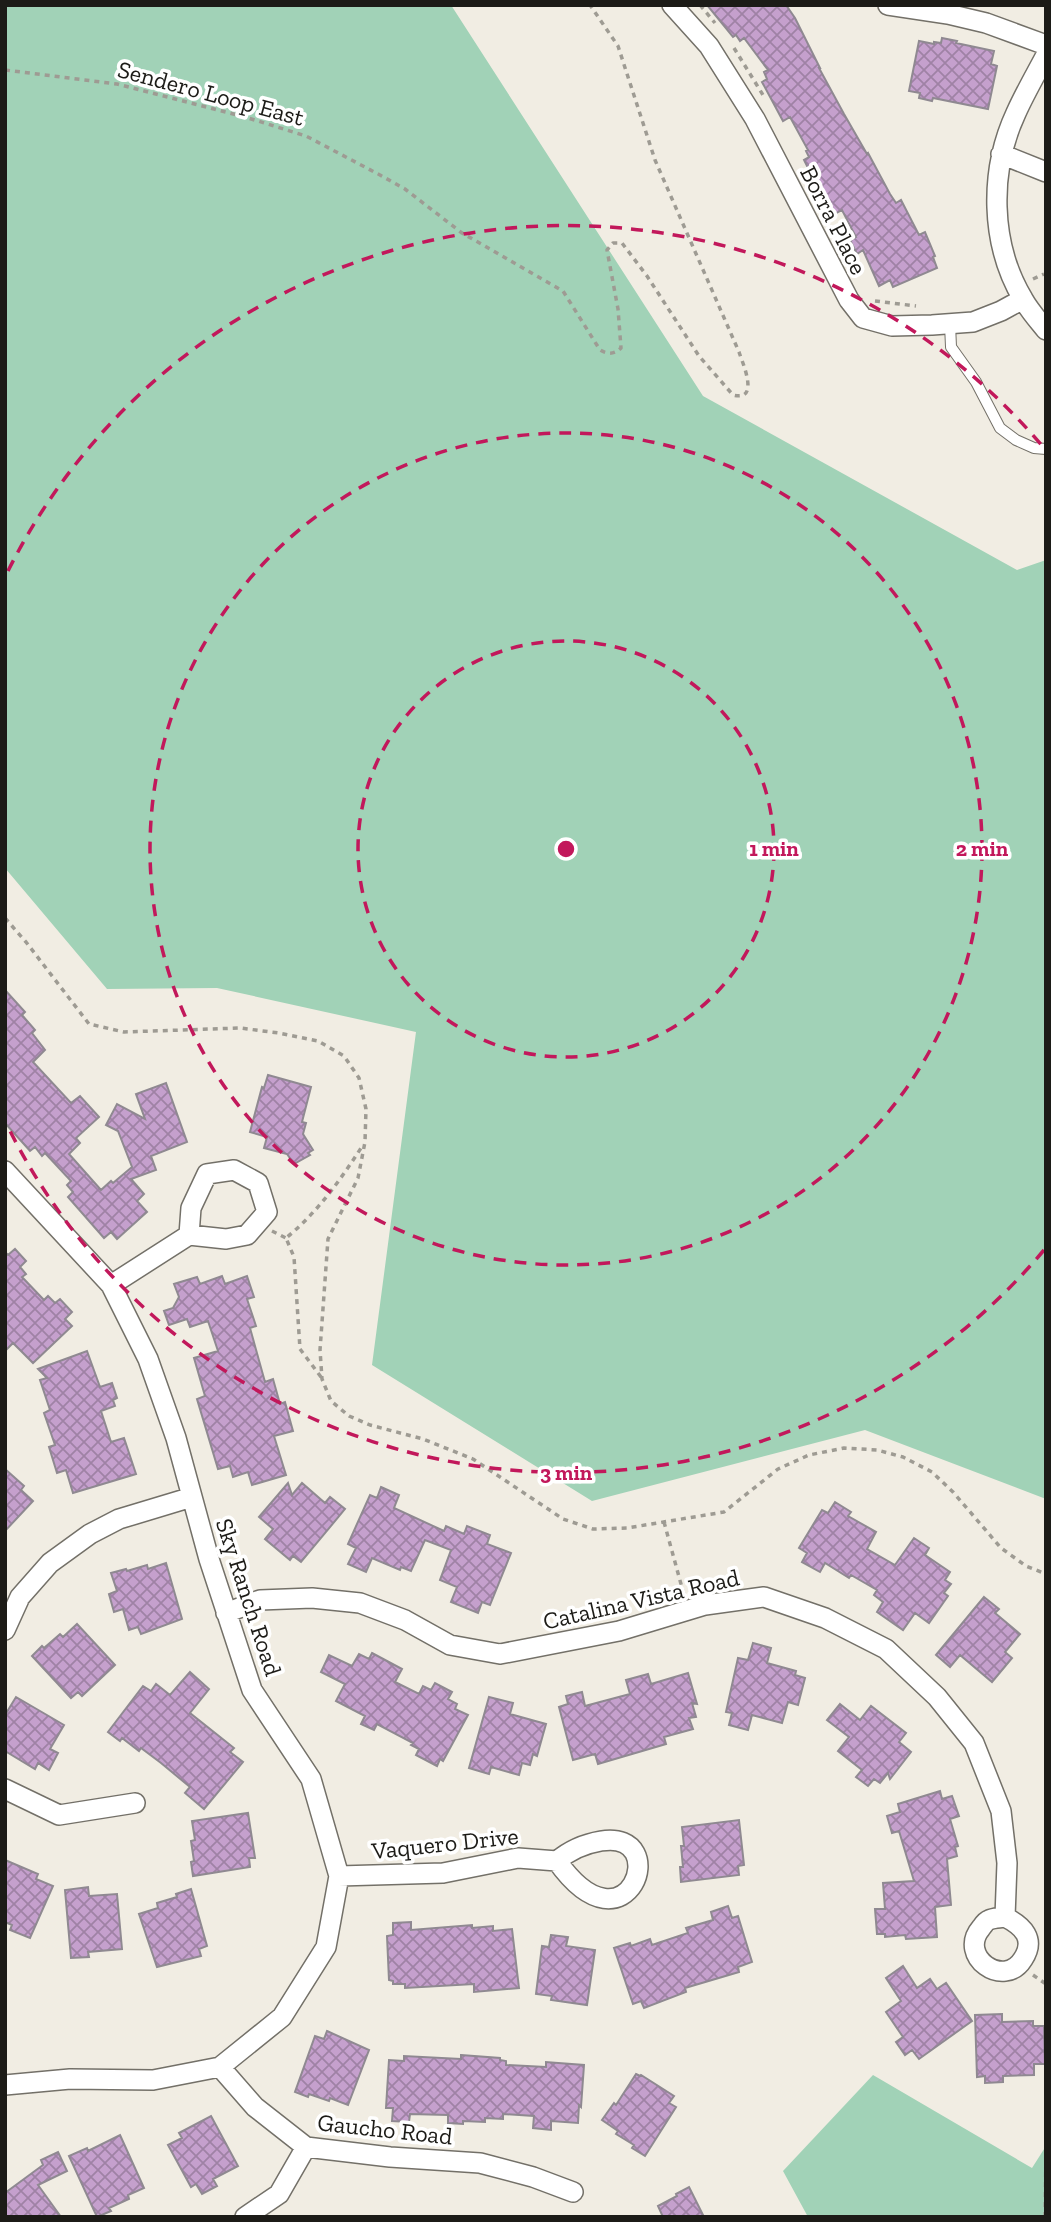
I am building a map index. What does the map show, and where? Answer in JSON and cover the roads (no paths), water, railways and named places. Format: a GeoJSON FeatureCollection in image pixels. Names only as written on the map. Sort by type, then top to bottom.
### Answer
{"type":"FeatureCollection","features":[{"type":"Feature","properties":{"kind":"street","name":"Borra Place"},"geometry":{"type":"LineString","coordinates":[[672,5],[709,46],[755,119],[849,300],[863,318],[892,326],[973,322],[1001,311],[1019,291]]}},
{"type":"Feature","properties":{"kind":"street"},"geometry":{"type":"LineString","coordinates":[[888,5],[986,23],[1046,45]]}},
{"type":"Feature","properties":{"kind":"street"},"geometry":{"type":"LineString","coordinates":[[1046,55],[1015,114],[1001,154],[996,201],[1003,253],[1019,291],[1046,330]]}},
{"type":"Feature","properties":{"kind":"street"},"geometry":{"type":"LineString","coordinates":[[1001,154],[1046,172]]}},
{"type":"Feature","properties":{"kind":"street","name":"Sky Ranch Road"},"geometry":{"type":"LineString","coordinates":[[5,1171],[111,1285],[148,1359],[176,1438],[226,1613],[252,1690],[311,1779],[339,1876],[326,1947],[282,2017],[220,2067],[153,2080],[70,2079],[5,2085]]}},
{"type":"Feature","properties":{"kind":"street"},"geometry":{"type":"LineString","coordinates":[[111,1285],[189,1235]]}},
{"type":"Feature","properties":{"kind":"street"},"geometry":{"type":"LineString","coordinates":[[5,1630],[13,1591],[90,1534],[119,1519],[192,1497]]}},
{"type":"Feature","properties":{"kind":"street","name":"Catalina Vista Road"},"geometry":{"type":"LineString","coordinates":[[226,1613],[260,1600],[312,1598],[359,1603],[405,1620],[450,1645],[500,1654],[619,1631],[705,1605],[764,1597],[825,1618],[886,1649],[937,1697],[974,1743],[1001,1811],[1007,1863],[1005,1917]]}},
{"type":"Feature","properties":{"kind":"street"},"geometry":{"type":"LineString","coordinates":[[5,1788],[59,1815],[135,1803]]}},
{"type":"Feature","properties":{"kind":"street","name":"Vaquero Drive"},"geometry":{"type":"LineString","coordinates":[[339,1876],[443,1873],[518,1858],[556,1861]]}},
{"type":"Feature","properties":{"kind":"street","name":"Gaucho Road"},"geometry":{"type":"LineString","coordinates":[[220,2067],[255,2107],[306,2147],[390,2157],[480,2163],[533,2177],[573,2192]]}},
{"type":"Feature","properties":{"kind":"street"},"geometry":{"type":"LineString","coordinates":[[245,2217],[279,2194],[306,2147]]}},
{"type":"Feature","properties":{"kind":"lane"},"geometry":{"type":"LineString","coordinates":[[950,324],[951,347],[976,382],[1000,428],[1016,440],[1034,448],[1046,449]]}}]}
